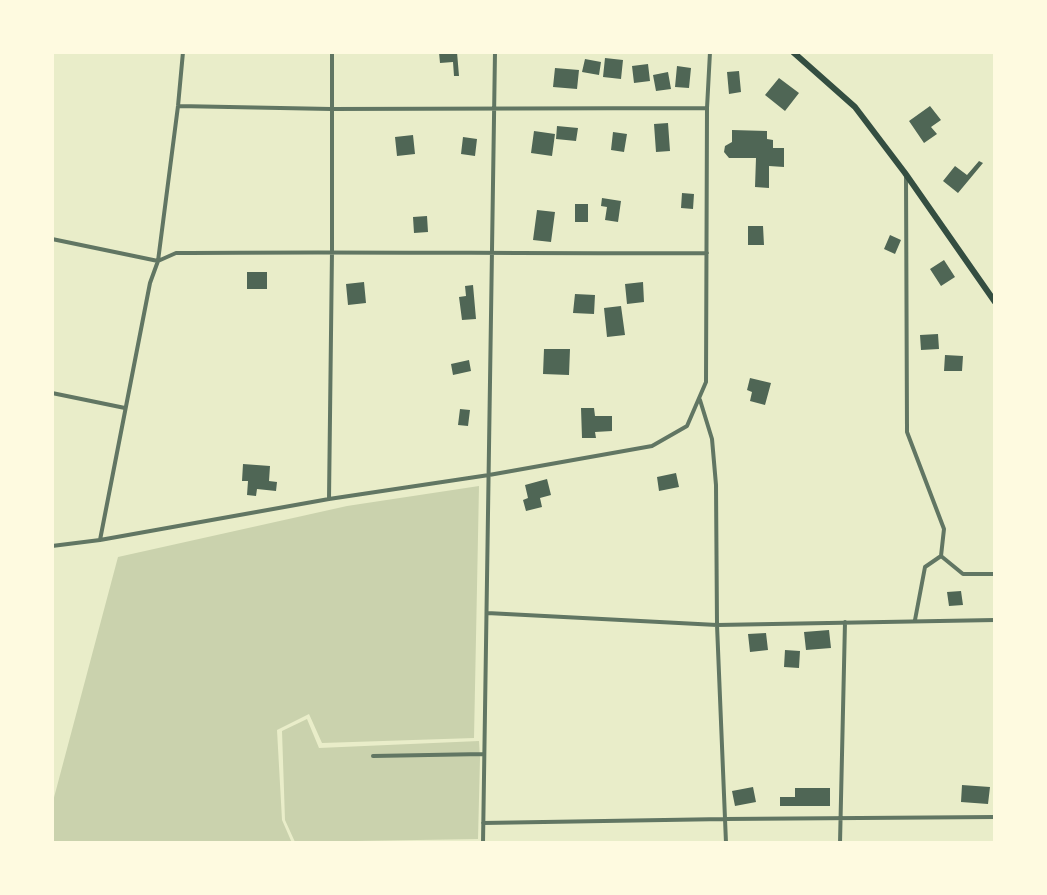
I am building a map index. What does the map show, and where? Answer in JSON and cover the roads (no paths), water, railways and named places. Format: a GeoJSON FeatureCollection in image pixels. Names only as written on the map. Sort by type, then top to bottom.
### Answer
{"type":"FeatureCollection","features":[{"type":"Feature","properties":{"kind":"main road"},"geometry":{"type":"LineString","coordinates":[[793,52],[855,107],[995,302]]}},
{"type":"Feature","properties":{"kind":"street"},"geometry":{"type":"LineString","coordinates":[[100,540],[150,283],[158,261],[183,52]]}},
{"type":"Feature","properties":{"kind":"street"},"geometry":{"type":"LineString","coordinates":[[329,499],[332,52]]}},
{"type":"Feature","properties":{"kind":"street"},"geometry":{"type":"LineString","coordinates":[[483,843],[495,52]]}},
{"type":"Feature","properties":{"kind":"street"},"geometry":{"type":"LineString","coordinates":[[52,546],[652,446],[687,426],[706,382],[710,52]]}},
{"type":"Feature","properties":{"kind":"street"},"geometry":{"type":"LineString","coordinates":[[178,106],[331,109],[707,108]]}},
{"type":"Feature","properties":{"kind":"street"},"geometry":{"type":"LineString","coordinates":[[905,173],[907,432],[944,529],[941,556],[925,567],[915,620]]}},
{"type":"Feature","properties":{"kind":"street"},"geometry":{"type":"LineString","coordinates":[[52,239],[158,261],[176,253],[707,253]]}},
{"type":"Feature","properties":{"kind":"street"},"geometry":{"type":"LineString","coordinates":[[52,393],[125,408]]}},
{"type":"Feature","properties":{"kind":"street"},"geometry":{"type":"LineString","coordinates":[[699,397],[712,439],[715,470],[717,625],[726,843]]}},
{"type":"Feature","properties":{"kind":"street"},"geometry":{"type":"LineString","coordinates":[[941,556],[963,574],[995,574]]}},
{"type":"Feature","properties":{"kind":"street"},"geometry":{"type":"LineString","coordinates":[[487,613],[717,625],[995,620]]}},
{"type":"Feature","properties":{"kind":"street"},"geometry":{"type":"LineString","coordinates":[[840,843],[845,622]]}},
{"type":"Feature","properties":{"kind":"street"},"geometry":{"type":"LineString","coordinates":[[373,756],[484,754]]}},
{"type":"Feature","properties":{"kind":"street"},"geometry":{"type":"LineString","coordinates":[[483,823],[995,817]]}}]}
